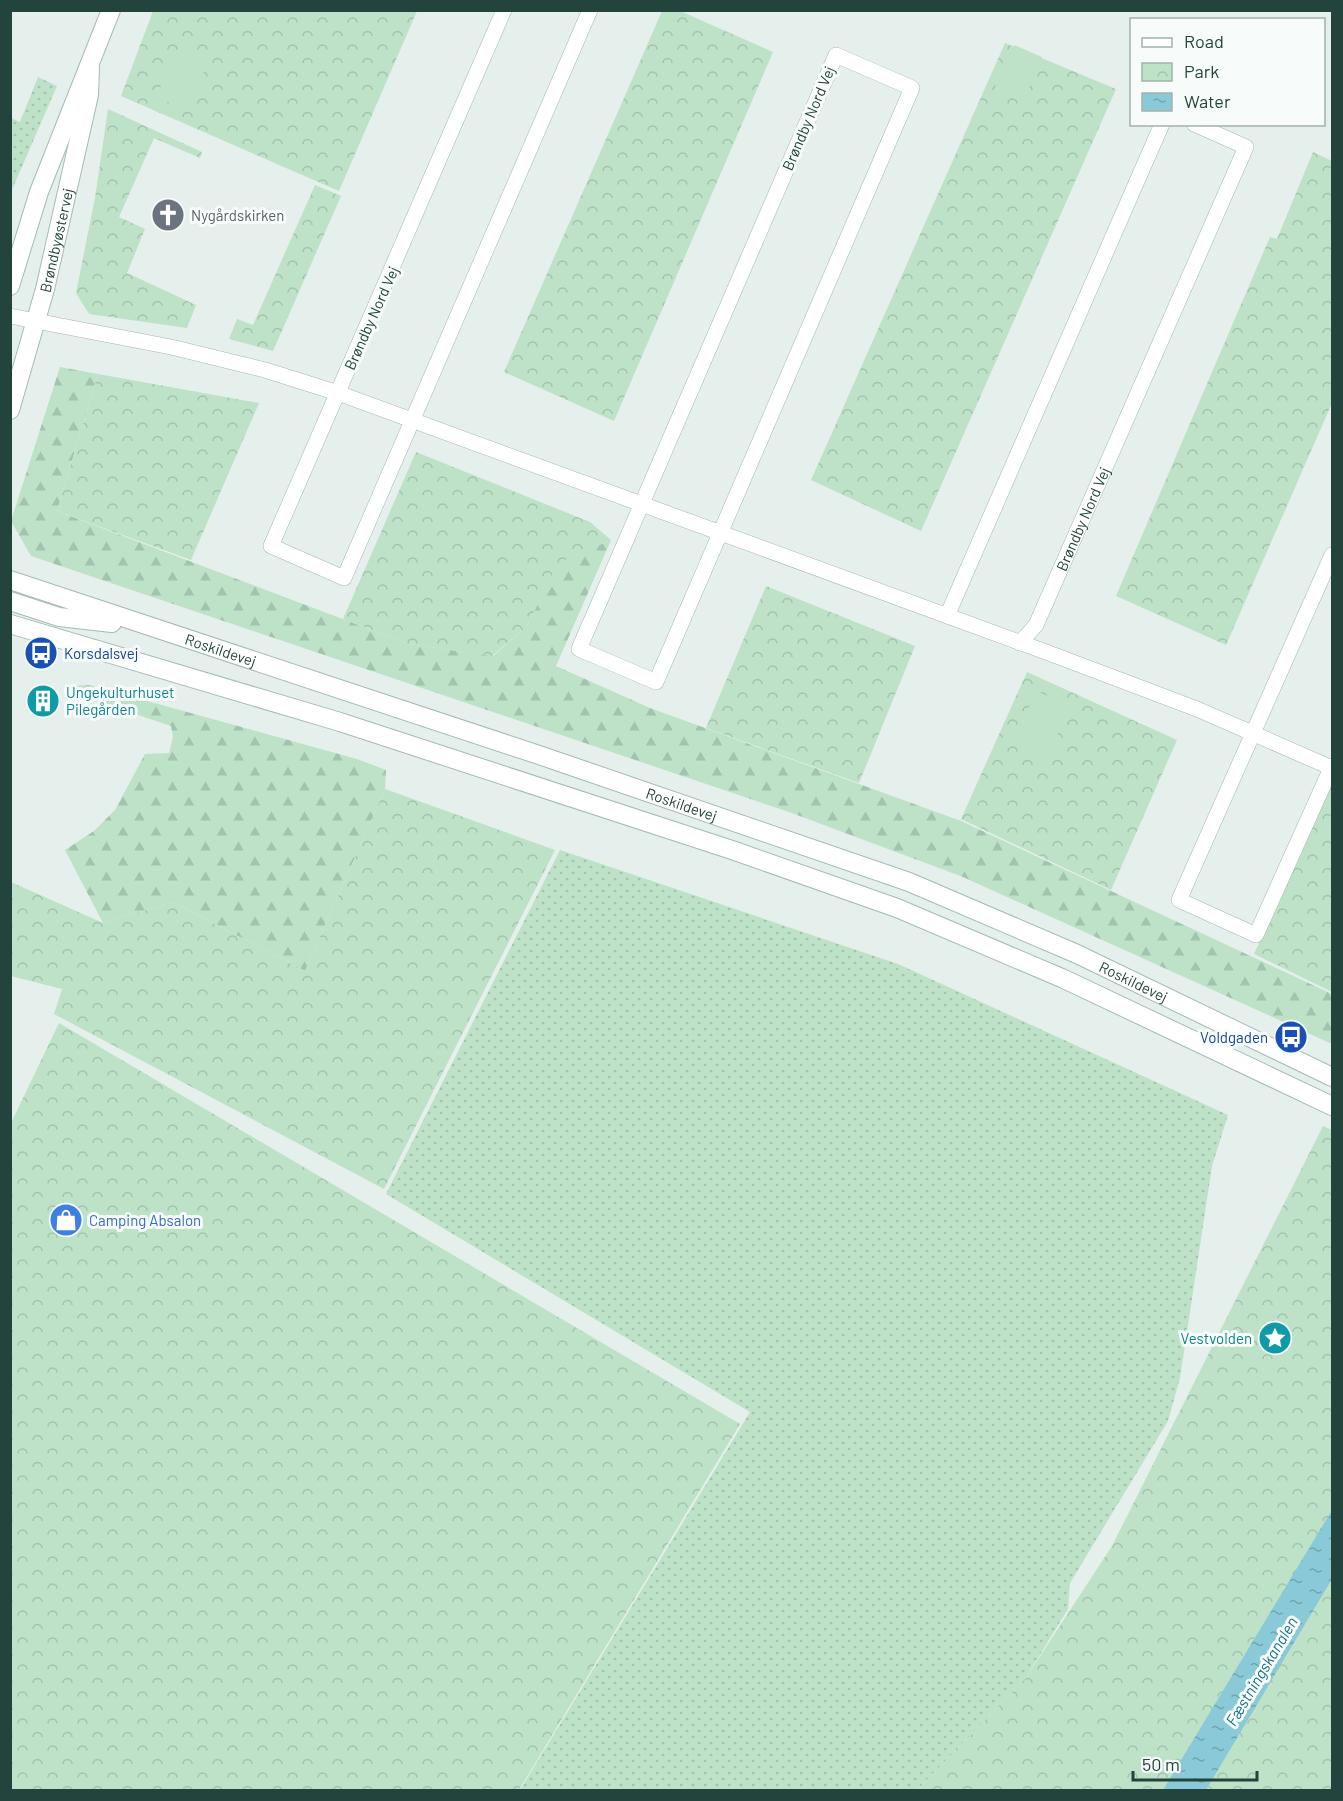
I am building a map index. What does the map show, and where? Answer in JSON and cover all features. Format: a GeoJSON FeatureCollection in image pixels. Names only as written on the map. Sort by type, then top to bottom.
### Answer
{"type":"FeatureCollection","features":[{"type":"Feature","properties":{"kind":"main road","name":"Brøndbyøstervej"},"geometry":{"type":"LineString","coordinates":[[10,286],[39,192],[78,90],[90,68],[111,10]]}},
{"type":"Feature","properties":{"kind":"main road","name":"Brøndbyøstervej"},"geometry":{"type":"LineString","coordinates":[[10,410],[45,289],[89,95],[90,68]]}},
{"type":"Feature","properties":{"kind":"main road","name":"Roskildevej"},"geometry":{"type":"LineString","coordinates":[[10,580],[146,627],[528,751],[909,882],[1077,954],[1332,1077]]}},
{"type":"Feature","properties":{"kind":"main road"},"geometry":{"type":"LineString","coordinates":[[10,601],[59,617],[146,627]]}},
{"type":"Feature","properties":{"kind":"main road","name":"Roskildevej"},"geometry":{"type":"LineString","coordinates":[[10,624],[340,722],[732,850],[897,908],[1064,979],[1332,1106]]}},
{"type":"Feature","properties":{"kind":"street","name":"Brøndby Nord Vej"},"geometry":{"type":"LineString","coordinates":[[504,10],[272,546],[344,578],[590,10]]}},
{"type":"Feature","properties":{"kind":"street","name":"Brøndby Nord Vej"},"geometry":{"type":"LineString","coordinates":[[836,55],[912,88],[656,682],[579,649],[642,504],[836,55]]}},
{"type":"Feature","properties":{"kind":"street"},"geometry":{"type":"LineString","coordinates":[[947,616],[1161,126]]}},
{"type":"Feature","properties":{"kind":"street","name":"Brøndby Nord Vej"},"geometry":{"type":"LineString","coordinates":[[1020,642],[1036,625],[1246,147],[1199,126]]}},
{"type":"Feature","properties":{"kind":"street"},"geometry":{"type":"LineString","coordinates":[[10,316],[171,347],[265,370],[338,393],[1020,642],[1197,709],[1254,734],[1332,767],[1256,935],[1179,900],[1254,734],[1332,555]]}},
{"type":"Feature","properties":{"kind":"green space"},"geometry":{"type":"Polygon","coordinates":[[[153,11],[417,11],[339,191],[121,96],[153,11]]]}},
{"type":"Feature","properties":{"kind":"green space"},"geometry":{"type":"Polygon","coordinates":[[[662,11],[680,11],[773,52],[614,421],[504,372],[662,11]]]}},
{"type":"Feature","properties":{"kind":"green space"},"geometry":{"type":"Polygon","coordinates":[[[1005,43],[1116,89],[921,531],[811,480],[1005,43]]]}},
{"type":"Feature","properties":{"kind":"green space"},"geometry":{"type":"Polygon","coordinates":[[[1014,45],[1042,57],[1023,102],[994,90],[1014,45]]]}},
{"type":"Feature","properties":{"kind":"green space"},"geometry":{"type":"Polygon","coordinates":[[[177,50],[207,65],[186,110],[156,97],[177,50]]]}},
{"type":"Feature","properties":{"kind":"green space"},"geometry":{"type":"Polygon","coordinates":[[[38,77],[57,86],[11,192],[11,118],[20,122],[38,77]]]}},
{"type":"Feature","properties":{"kind":"green space"},"geometry":{"type":"Polygon","coordinates":[[[108,109],[202,152],[200,158],[154,138],[119,217],[145,229],[127,273],[196,305],[187,328],[89,314],[76,293],[95,198],[108,109]]]}},
{"type":"Feature","properties":{"kind":"green space"},"geometry":{"type":"Polygon","coordinates":[[[1313,152],[1332,161],[1332,403],[1226,645],[1116,596],[1270,237],[1277,239],[1313,152]]]}},
{"type":"Feature","properties":{"kind":"green space"},"geometry":{"type":"Polygon","coordinates":[[[315,185],[341,196],[273,351],[229,339],[237,319],[253,325],[315,185]]]}},
{"type":"Feature","properties":{"kind":"green space"},"geometry":{"type":"Polygon","coordinates":[[[60,367],[98,374],[57,511],[409,644],[493,656],[527,626],[558,562],[611,540],[556,666],[650,708],[961,821],[1332,994],[1332,1044],[963,877],[789,812],[31,556],[11,521],[60,367]]]}},
{"type":"Feature","properties":{"kind":"green space"},"geometry":{"type":"Polygon","coordinates":[[[98,374],[259,403],[191,560],[57,511],[98,374]]]}},
{"type":"Feature","properties":{"kind":"green space"},"geometry":{"type":"Polygon","coordinates":[[[416,452],[590,522],[611,540],[558,563],[527,626],[492,656],[409,644],[343,619],[416,452]]]}},
{"type":"Feature","properties":{"kind":"green space"},"geometry":{"type":"Polygon","coordinates":[[[766,586],[915,646],[859,783],[706,728],[766,586]]]}},
{"type":"Feature","properties":{"kind":"green space"},"geometry":{"type":"Polygon","coordinates":[[[1027,672],[1177,740],[1111,890],[961,819],[1027,672]]]}},
{"type":"Feature","properties":{"kind":"green space"},"geometry":{"type":"Polygon","coordinates":[[[89,685],[357,759],[386,770],[385,789],[305,971],[173,902],[103,923],[65,850],[94,831],[115,810],[145,754],[169,753],[173,737],[171,726],[93,700],[70,686],[89,685]]]}},
{"type":"Feature","properties":{"kind":"green space"},"geometry":{"type":"Polygon","coordinates":[[[1036,691],[1070,705],[1047,759],[1013,744],[1036,691]]]}},
{"type":"Feature","properties":{"kind":"green space"},"geometry":{"type":"Polygon","coordinates":[[[1332,784],[1332,992],[1254,954],[1332,784]]]}},
{"type":"Feature","properties":{"kind":"green space"},"geometry":{"type":"Polygon","coordinates":[[[385,789],[555,850],[384,1189],[54,1014],[62,989],[11,976],[11,882],[103,923],[173,902],[305,971],[385,789]]]}},
{"type":"Feature","properties":{"kind":"green space"},"geometry":{"type":"Polygon","coordinates":[[[560,850],[898,964],[1228,1115],[1212,1166],[1180,1378],[1168,1421],[1070,1583],[1068,1609],[1025,1679],[917,1790],[520,1790],[750,1412],[386,1194],[560,850]]]}},
{"type":"Feature","properties":{"kind":"green space"},"geometry":{"type":"Polygon","coordinates":[[[59,1023],[740,1424],[519,1790],[11,1790],[11,1123],[59,1023]]]}},
{"type":"Feature","properties":{"kind":"green space","name":"Vestvolden"},"geometry":{"type":"Polygon","coordinates":[[[1323,1126],[1332,1130],[1332,1790],[917,1790],[1025,1679],[1112,1546],[1323,1126]]]}},
{"type":"Feature","properties":{"kind":"water","name":"Fæstningskanalen"},"geometry":{"type":"Polygon","coordinates":[[[1332,1510],[1332,1579],[1206,1790],[1163,1790],[1332,1510]]]}},
{"type":"Feature","properties":{"kind":"place","name":"Nygårdskirken"},"geometry":{"type":"Point","coordinates":[168,215]}},
{"type":"Feature","properties":{"kind":"place","name":"Korsdalsvej"},"geometry":{"type":"Point","coordinates":[41,653]}},
{"type":"Feature","properties":{"kind":"place","name":"Ungekulturhuset Pilegården"},"geometry":{"type":"Point","coordinates":[43,701]}},
{"type":"Feature","properties":{"kind":"place","name":"Voldgaden"},"geometry":{"type":"Point","coordinates":[1291,1037]}},
{"type":"Feature","properties":{"kind":"place","name":"Camping Absalon"},"geometry":{"type":"Point","coordinates":[66,1220]}},
{"type":"Feature","properties":{"kind":"place","name":"Vestvolden"},"geometry":{"type":"Point","coordinates":[1275,1338]}}]}
